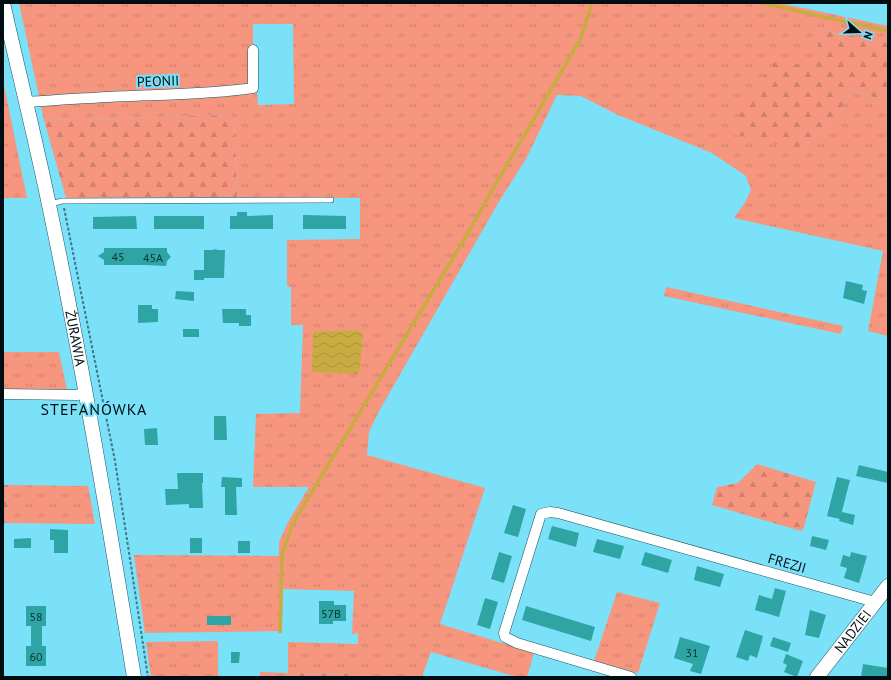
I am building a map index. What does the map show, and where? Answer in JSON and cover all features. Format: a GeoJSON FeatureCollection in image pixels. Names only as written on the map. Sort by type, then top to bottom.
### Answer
{"type":"FeatureCollection","features":[{"type":"Feature","properties":{"kind":"main road","name":"ŻURAWIA"},"geometry":{"type":"LineString","coordinates":[[3,3],[49,204],[86,393],[134,677]]}},
{"type":"Feature","properties":{"kind":"main road","name":"NADZIEI"},"geometry":{"type":"LineString","coordinates":[[817,677],[888,586]]}},
{"type":"Feature","properties":{"kind":"street","name":"PEONII"},"geometry":{"type":"LineString","coordinates":[[26,102],[230,92],[254,88],[253,50]]}},
{"type":"Feature","properties":{"kind":"street"},"geometry":{"type":"LineString","coordinates":[[3,394],[77,395],[86,393]]}},
{"type":"Feature","properties":{"kind":"street","name":"FREZJI"},"geometry":{"type":"LineString","coordinates":[[631,677],[518,643],[505,637],[504,633],[541,514],[550,512],[558,513],[875,602]]}},
{"type":"Feature","properties":{"kind":"lane"},"geometry":{"type":"LineString","coordinates":[[49,204],[62,201],[331,200]]}},
{"type":"Feature","properties":{"kind":"green space"},"geometry":{"type":"Polygon","coordinates":[[[19,3],[779,3],[888,26],[888,43],[821,30],[802,149],[840,112],[851,92],[888,100],[888,336],[868,331],[883,251],[734,218],[744,204],[751,190],[746,176],[712,153],[618,115],[581,96],[557,95],[526,159],[500,200],[378,413],[369,432],[367,455],[485,488],[440,624],[534,653],[527,677],[517,677],[431,652],[422,677],[359,677],[359,674],[289,673],[288,677],[260,677],[260,672],[288,673],[288,642],[358,644],[358,633],[352,634],[354,591],[283,589],[282,631],[145,633],[134,555],[279,556],[279,542],[288,522],[309,487],[253,487],[256,414],[300,413],[303,325],[291,325],[291,287],[287,286],[287,240],[360,239],[360,198],[237,197],[234,115],[44,120],[19,3]],[[253,24],[253,47],[249,47],[249,93],[257,93],[258,105],[294,104],[293,24],[253,24]]]}},
{"type":"Feature","properties":{"kind":"green space"},"geometry":{"type":"Polygon","coordinates":[[[821,30],[888,43],[888,100],[851,92],[840,112],[802,149],[731,134],[748,96],[776,61],[814,67],[821,30]]]}},
{"type":"Feature","properties":{"kind":"green space"},"geometry":{"type":"Polygon","coordinates":[[[4,85],[27,198],[3,198],[4,85]]]}},
{"type":"Feature","properties":{"kind":"green space"},"geometry":{"type":"Polygon","coordinates":[[[234,115],[237,197],[66,198],[44,120],[234,115]]]}},
{"type":"Feature","properties":{"kind":"green space"},"geometry":{"type":"Polygon","coordinates":[[[666,287],[843,326],[841,334],[664,296],[666,287]]]}},
{"type":"Feature","properties":{"kind":"green space"},"geometry":{"type":"Polygon","coordinates":[[[3,352],[59,352],[67,390],[3,389],[3,352]]]}},
{"type":"Feature","properties":{"kind":"green space"},"geometry":{"type":"Polygon","coordinates":[[[757,464],[816,482],[804,527],[801,531],[712,505],[717,487],[738,483],[757,464]]]}},
{"type":"Feature","properties":{"kind":"green space"},"geometry":{"type":"Polygon","coordinates":[[[3,485],[7,485],[8,523],[3,523],[3,485]]]}},
{"type":"Feature","properties":{"kind":"green space"},"geometry":{"type":"Polygon","coordinates":[[[7,485],[88,486],[95,524],[8,523],[7,485]]]}},
{"type":"Feature","properties":{"kind":"green space"},"geometry":{"type":"Polygon","coordinates":[[[617,592],[660,603],[638,673],[594,661],[617,592]]]}},
{"type":"Feature","properties":{"kind":"green space"},"geometry":{"type":"Polygon","coordinates":[[[218,641],[218,677],[151,677],[146,642],[218,641]]]}},
{"type":"Feature","properties":{"kind":"green space"},"geometry":{"type":"Polygon","coordinates":[[[289,673],[359,674],[359,677],[288,677],[289,673]]]}},
{"type":"Feature","properties":{"kind":"water"},"geometry":{"type":"Polygon","coordinates":[[[355,330],[363,333],[358,374],[312,372],[313,332],[355,330]]]}},
{"type":"Feature","properties":{"kind":"building"},"geometry":{"type":"Polygon","coordinates":[[[237,212],[247,212],[247,216],[273,215],[273,229],[230,229],[230,216],[237,216],[237,212]]]}},
{"type":"Feature","properties":{"kind":"building"},"geometry":{"type":"Polygon","coordinates":[[[303,215],[346,216],[346,229],[303,229],[303,215]]]}},
{"type":"Feature","properties":{"kind":"building"},"geometry":{"type":"Polygon","coordinates":[[[136,216],[137,229],[93,229],[93,217],[136,216]]]}},
{"type":"Feature","properties":{"kind":"building"},"geometry":{"type":"Polygon","coordinates":[[[154,216],[204,216],[204,229],[154,229],[154,216]]]}},
{"type":"Feature","properties":{"kind":"building"},"geometry":{"type":"Polygon","coordinates":[[[104,248],[167,248],[167,252],[171,257],[167,261],[166,266],[104,265],[104,260],[98,256],[104,252],[104,248]]]}},
{"type":"Feature","properties":{"kind":"building"},"geometry":{"type":"Polygon","coordinates":[[[204,250],[225,250],[224,278],[204,278],[204,280],[194,280],[194,270],[204,270],[204,250]]]}},
{"type":"Feature","properties":{"kind":"building"},"geometry":{"type":"Polygon","coordinates":[[[846,281],[863,285],[862,290],[867,291],[864,304],[843,298],[846,281]]]}},
{"type":"Feature","properties":{"kind":"building"},"geometry":{"type":"Polygon","coordinates":[[[176,291],[194,292],[194,301],[175,299],[176,291]]]}},
{"type":"Feature","properties":{"kind":"building"},"geometry":{"type":"Polygon","coordinates":[[[138,305],[152,305],[152,309],[158,309],[158,322],[138,323],[138,305]]]}},
{"type":"Feature","properties":{"kind":"building"},"geometry":{"type":"Polygon","coordinates":[[[222,309],[246,309],[246,315],[251,315],[251,326],[239,326],[239,323],[223,323],[222,309]]]}},
{"type":"Feature","properties":{"kind":"building"},"geometry":{"type":"Polygon","coordinates":[[[183,329],[199,329],[199,337],[183,337],[183,329]]]}},
{"type":"Feature","properties":{"kind":"building"},"geometry":{"type":"Polygon","coordinates":[[[214,416],[226,416],[227,440],[214,440],[214,416]]]}},
{"type":"Feature","properties":{"kind":"building"},"geometry":{"type":"Polygon","coordinates":[[[157,428],[158,445],[145,445],[144,429],[157,428]]]}},
{"type":"Feature","properties":{"kind":"building"},"geometry":{"type":"Polygon","coordinates":[[[859,465],[888,472],[888,483],[856,476],[859,465]]]}},
{"type":"Feature","properties":{"kind":"building"},"geometry":{"type":"Polygon","coordinates":[[[177,473],[203,473],[203,508],[189,508],[189,504],[166,505],[165,489],[178,489],[177,473]]]}},
{"type":"Feature","properties":{"kind":"building"},"geometry":{"type":"Polygon","coordinates":[[[222,477],[242,478],[242,487],[236,487],[237,515],[225,515],[225,487],[221,487],[222,477]]]}},
{"type":"Feature","properties":{"kind":"building"},"geometry":{"type":"Polygon","coordinates":[[[837,477],[850,480],[840,519],[827,516],[837,477]]]}},
{"type":"Feature","properties":{"kind":"building"},"geometry":{"type":"Polygon","coordinates":[[[513,505],[526,509],[518,537],[504,533],[513,505]]]}},
{"type":"Feature","properties":{"kind":"building"},"geometry":{"type":"Polygon","coordinates":[[[842,512],[855,515],[853,525],[839,521],[842,512]]]}},
{"type":"Feature","properties":{"kind":"building"},"geometry":{"type":"Polygon","coordinates":[[[552,526],[579,533],[576,547],[548,539],[552,526]]]}},
{"type":"Feature","properties":{"kind":"building"},"geometry":{"type":"Polygon","coordinates":[[[50,529],[68,530],[68,553],[54,553],[54,540],[50,540],[50,529]]]}},
{"type":"Feature","properties":{"kind":"building"},"geometry":{"type":"Polygon","coordinates":[[[812,536],[829,540],[826,550],[810,546],[812,536]]]}},
{"type":"Feature","properties":{"kind":"building"},"geometry":{"type":"Polygon","coordinates":[[[31,538],[31,548],[14,548],[14,539],[31,538]]]}},
{"type":"Feature","properties":{"kind":"building"},"geometry":{"type":"Polygon","coordinates":[[[190,538],[202,538],[202,553],[190,553],[190,538]]]}},
{"type":"Feature","properties":{"kind":"building"},"geometry":{"type":"Polygon","coordinates":[[[597,539],[624,546],[620,559],[593,552],[597,539]]]}},
{"type":"Feature","properties":{"kind":"building"},"geometry":{"type":"Polygon","coordinates":[[[238,541],[250,541],[250,553],[238,553],[238,541]]]}},
{"type":"Feature","properties":{"kind":"building"},"geometry":{"type":"Polygon","coordinates":[[[499,552],[512,556],[504,583],[491,579],[499,552]]]}},
{"type":"Feature","properties":{"kind":"building"},"geometry":{"type":"Polygon","coordinates":[[[645,552],[672,560],[668,573],[641,565],[645,552]]]}},
{"type":"Feature","properties":{"kind":"building"},"geometry":{"type":"Polygon","coordinates":[[[851,552],[867,556],[859,583],[844,578],[847,568],[840,566],[843,555],[850,557],[851,552]]]}},
{"type":"Feature","properties":{"kind":"building"},"geometry":{"type":"Polygon","coordinates":[[[697,566],[724,574],[720,587],[694,580],[697,566]]]}},
{"type":"Feature","properties":{"kind":"building"},"geometry":{"type":"Polygon","coordinates":[[[775,588],[786,591],[779,617],[755,610],[759,595],[772,599],[775,588]]]}},
{"type":"Feature","properties":{"kind":"building"},"geometry":{"type":"Polygon","coordinates":[[[485,598],[498,602],[490,629],[477,625],[485,598]]]}},
{"type":"Feature","properties":{"kind":"building"},"geometry":{"type":"Polygon","coordinates":[[[319,601],[334,601],[334,605],[346,605],[346,621],[333,621],[333,624],[319,624],[319,601]]]}},
{"type":"Feature","properties":{"kind":"building"},"geometry":{"type":"Polygon","coordinates":[[[26,606],[46,606],[46,626],[42,626],[42,646],[46,646],[46,666],[26,666],[26,646],[31,646],[31,626],[26,626],[26,606]]]}},
{"type":"Feature","properties":{"kind":"building"},"geometry":{"type":"Polygon","coordinates":[[[526,606],[595,627],[591,641],[522,620],[526,606]]]}},
{"type":"Feature","properties":{"kind":"building"},"geometry":{"type":"Polygon","coordinates":[[[810,610],[826,615],[819,638],[805,635],[810,610]]]}},
{"type":"Feature","properties":{"kind":"building"},"geometry":{"type":"Polygon","coordinates":[[[207,616],[231,616],[231,625],[207,625],[207,616]]]}},
{"type":"Feature","properties":{"kind":"building"},"geometry":{"type":"Polygon","coordinates":[[[745,630],[763,636],[757,658],[750,655],[748,661],[736,657],[745,630]]]}},
{"type":"Feature","properties":{"kind":"building"},"geometry":{"type":"Polygon","coordinates":[[[680,637],[710,646],[701,674],[690,671],[693,664],[674,658],[680,637]]]}},
{"type":"Feature","properties":{"kind":"building"},"geometry":{"type":"Polygon","coordinates":[[[773,637],[791,643],[788,652],[770,646],[773,637]]]}},
{"type":"Feature","properties":{"kind":"building"},"geometry":{"type":"Polygon","coordinates":[[[231,652],[240,652],[239,663],[231,663],[231,652]]]}},
{"type":"Feature","properties":{"kind":"building"},"geometry":{"type":"Polygon","coordinates":[[[786,654],[803,661],[797,677],[784,672],[787,665],[783,663],[786,654]]]}},
{"type":"Feature","properties":{"kind":"building"},"geometry":{"type":"Polygon","coordinates":[[[863,664],[888,668],[888,677],[861,677],[863,664]]]}},
{"type":"Feature","properties":{"kind":"waterway"},"geometry":{"type":"LineString","coordinates":[[280,632],[282,555],[292,525],[471,228],[580,40],[592,3]]}},
{"type":"Feature","properties":{"kind":"waterway"},"geometry":{"type":"LineString","coordinates":[[761,3],[888,31]]}},
{"type":"Feature","properties":{"kind":"district","name":"STEFANÓWKA"},"geometry":{"type":"Point","coordinates":[94,409]}}]}
